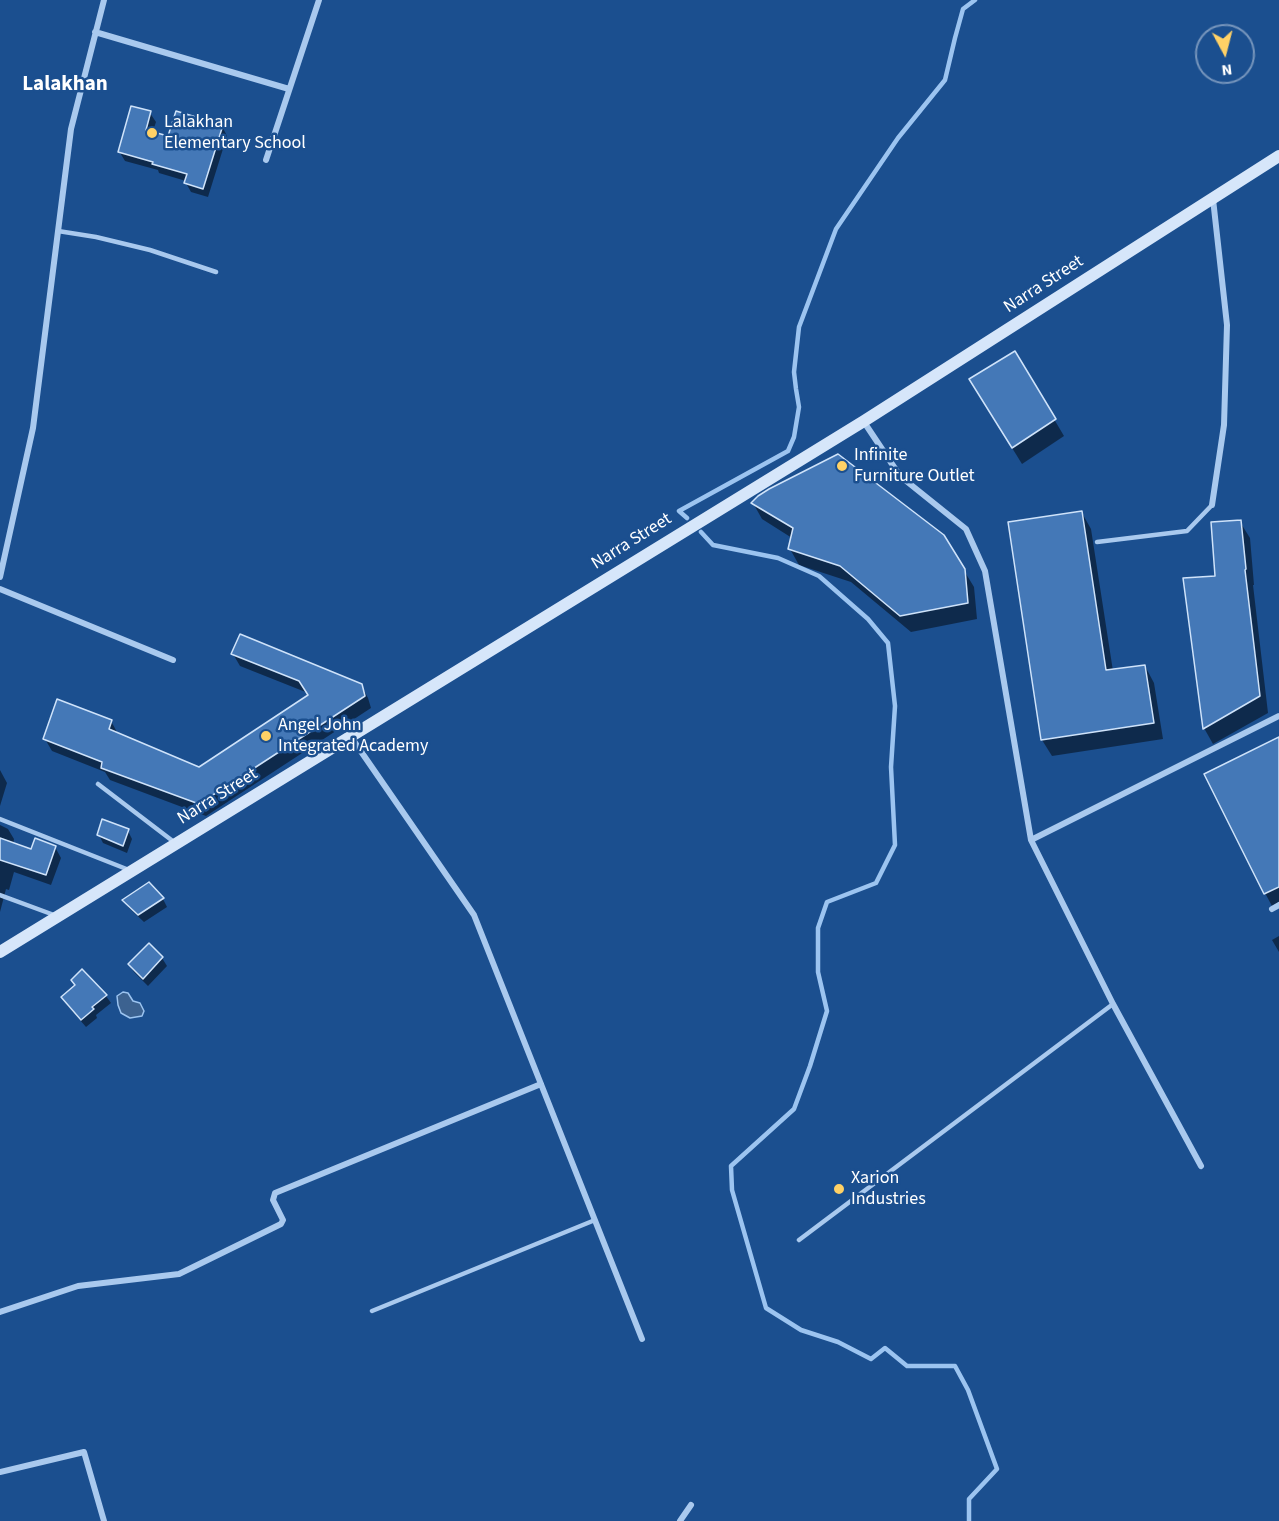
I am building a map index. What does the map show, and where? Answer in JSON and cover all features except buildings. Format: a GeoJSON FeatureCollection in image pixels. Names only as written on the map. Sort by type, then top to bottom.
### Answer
{"type":"FeatureCollection","features":[{"type":"Feature","properties":{"kind":"main road","name":"Narra Street"},"geometry":{"type":"LineString","coordinates":[[0,952],[864,421],[1279,156]]}},
{"type":"Feature","properties":{"kind":"street"},"geometry":{"type":"LineString","coordinates":[[0,577],[33,428],[71,129],[104,0]]}},
{"type":"Feature","properties":{"kind":"street"},"geometry":{"type":"LineString","coordinates":[[266,160],[319,0]]}},
{"type":"Feature","properties":{"kind":"street"},"geometry":{"type":"LineString","coordinates":[[95,32],[289,89]]}},
{"type":"Feature","properties":{"kind":"street"},"geometry":{"type":"LineString","coordinates":[[1212,505],[1224,425],[1227,325],[1213,198]]}},
{"type":"Feature","properties":{"kind":"street"},"geometry":{"type":"LineString","coordinates":[[864,421],[900,476],[966,529],[985,571],[1031,840],[1113,1004],[1201,1167]]}},
{"type":"Feature","properties":{"kind":"street"},"geometry":{"type":"LineString","coordinates":[[0,589],[173,660]]}},
{"type":"Feature","properties":{"kind":"street"},"geometry":{"type":"LineString","coordinates":[[1031,840],[1279,716]]}},
{"type":"Feature","properties":{"kind":"street"},"geometry":{"type":"LineString","coordinates":[[351,737],[474,915],[642,1340]]}},
{"type":"Feature","properties":{"kind":"street"},"geometry":{"type":"LineString","coordinates":[[1272,909],[1279,905]]}},
{"type":"Feature","properties":{"kind":"street"},"geometry":{"type":"LineString","coordinates":[[0,1312],[78,1286],[179,1274],[281,1224],[283,1220],[273,1200],[275,1193],[541,1084]]}},
{"type":"Feature","properties":{"kind":"street"},"geometry":{"type":"LineString","coordinates":[[0,1472],[84,1452],[104,1521]]}},
{"type":"Feature","properties":{"kind":"street"},"geometry":{"type":"LineString","coordinates":[[680,1521],[691,1505]]}},
{"type":"Feature","properties":{"kind":"lane"},"geometry":{"type":"LineString","coordinates":[[58,231],[96,237],[150,250],[216,272]]}},
{"type":"Feature","properties":{"kind":"lane"},"geometry":{"type":"LineString","coordinates":[[1096,542],[1187,531],[1212,505]]}},
{"type":"Feature","properties":{"kind":"lane"},"geometry":{"type":"LineString","coordinates":[[98,784],[176,844]]}},
{"type":"Feature","properties":{"kind":"lane"},"geometry":{"type":"LineString","coordinates":[[0,819],[132,871]]}},
{"type":"Feature","properties":{"kind":"lane"},"geometry":{"type":"LineString","coordinates":[[0,895],[57,917]]}},
{"type":"Feature","properties":{"kind":"lane"},"geometry":{"type":"LineString","coordinates":[[799,1240],[1113,1004]]}},
{"type":"Feature","properties":{"kind":"lane"},"geometry":{"type":"LineString","coordinates":[[372,1311],[595,1220]]}},
{"type":"Feature","properties":{"kind":"water"},"geometry":{"type":"Polygon","coordinates":[[[123,992],[128,993],[133,1001],[140,1003],[144,1011],[142,1016],[130,1018],[121,1013],[117,996],[123,992]]]}},
{"type":"Feature","properties":{"kind":"waterway"},"geometry":{"type":"LineString","coordinates":[[687,518],[679,511],[788,451],[794,437],[799,407],[794,372],[799,327],[836,229],[898,138],[945,80],[963,9],[975,0]]}},
{"type":"Feature","properties":{"kind":"waterway"},"geometry":{"type":"LineString","coordinates":[[701,532],[713,545],[778,558],[819,576],[868,619],[888,643],[895,706],[891,767],[895,845],[876,883],[827,902],[818,928],[818,972],[827,1011],[810,1066],[794,1109],[731,1166],[732,1190],[766,1308],[801,1330],[838,1342],[871,1359],[885,1348],[907,1366],[955,1366],[968,1390],[997,1469],[969,1499],[969,1521]]}},
{"type":"Feature","properties":{"kind":"place","name":"Lalakhan Elementary School"},"geometry":{"type":"Point","coordinates":[152,133]}},
{"type":"Feature","properties":{"kind":"place","name":"Infinite Furniture Outlet"},"geometry":{"type":"Point","coordinates":[842,466]}},
{"type":"Feature","properties":{"kind":"place","name":"Angel John Integrated Academy"},"geometry":{"type":"Point","coordinates":[266,736]}},
{"type":"Feature","properties":{"kind":"place","name":"Xarion Industries"},"geometry":{"type":"Point","coordinates":[839,1189]}},
{"type":"Feature","properties":{"kind":"district","name":"Lalakhan"},"geometry":{"type":"Point","coordinates":[65,85]}}]}
